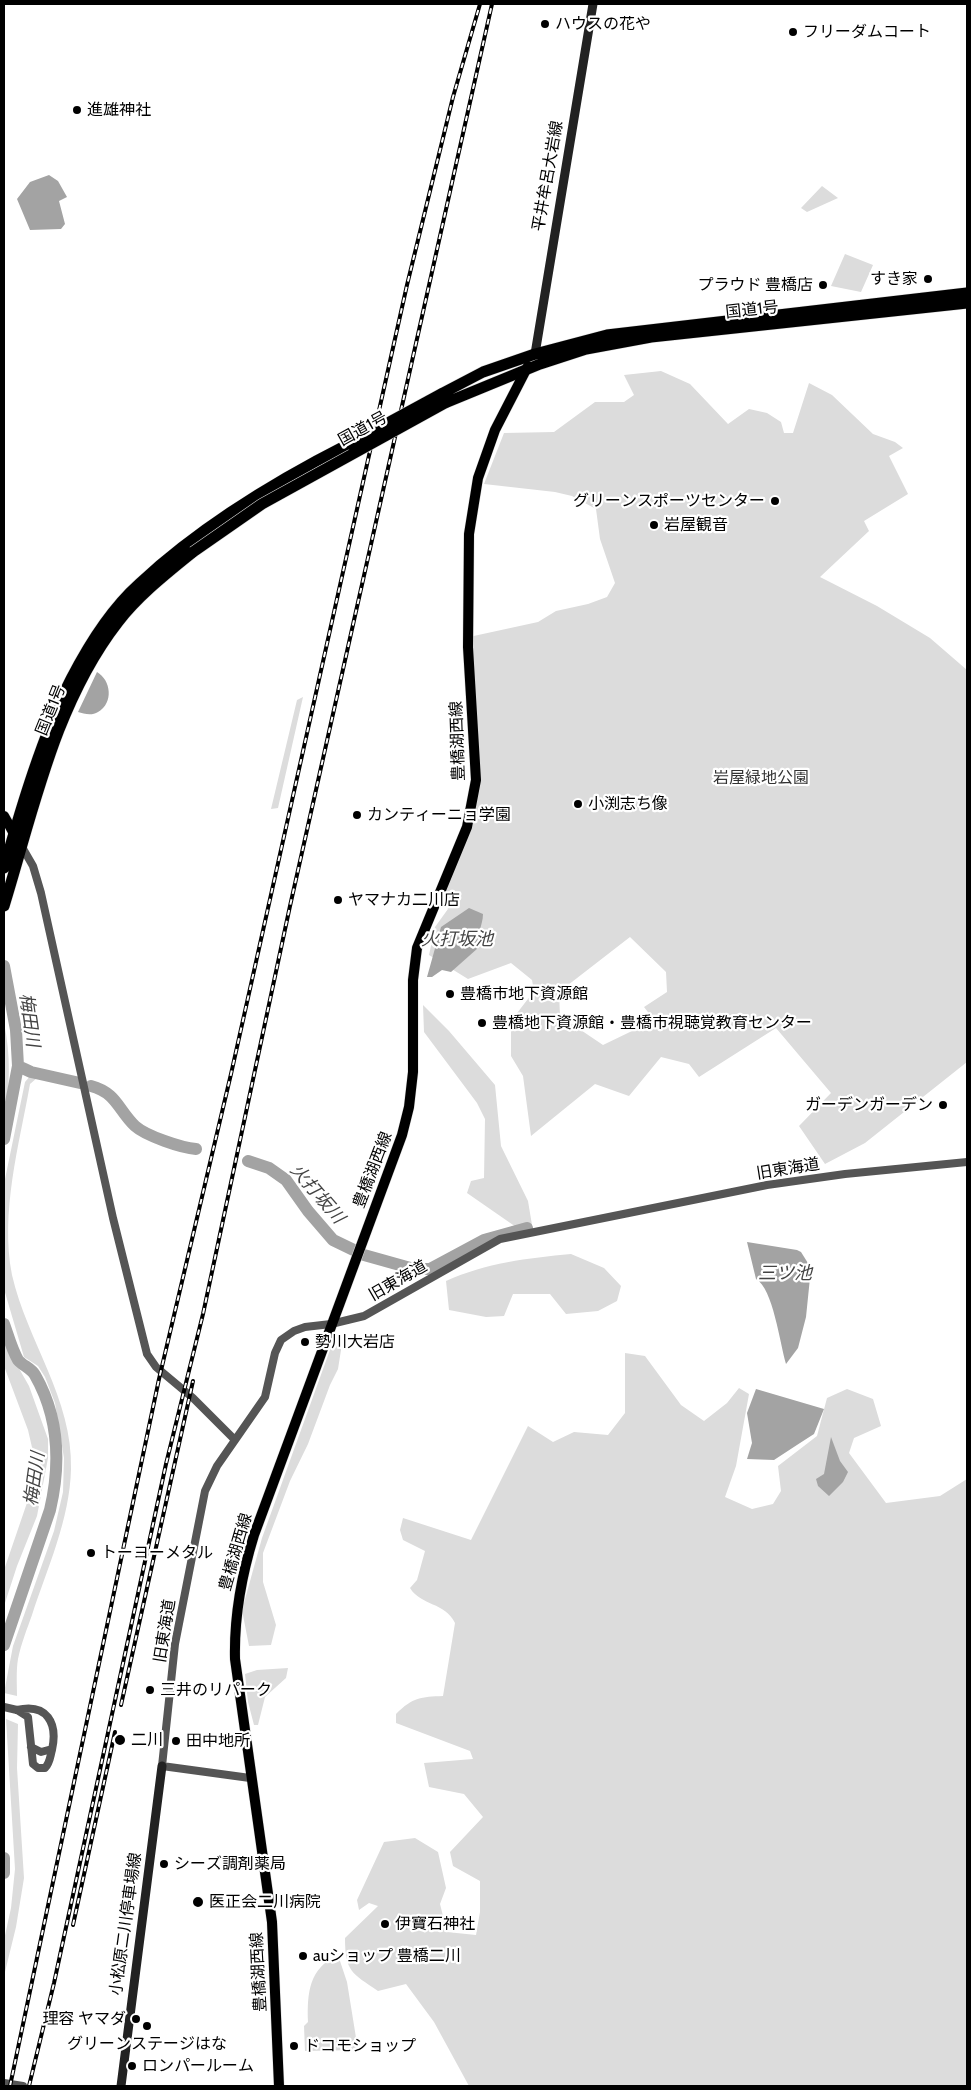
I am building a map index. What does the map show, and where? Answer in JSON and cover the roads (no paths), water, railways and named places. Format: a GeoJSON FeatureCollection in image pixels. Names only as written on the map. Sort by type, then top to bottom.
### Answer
{"type":"FeatureCollection","features":[{"type":"Feature","properties":{"kind":"highway","name":"国道1号"},"geometry":{"type":"LineString","coordinates":[[4,868],[14,833],[52,724],[71,680],[91,645],[138,584],[187,550],[443,398],[483,372],[534,354],[607,335],[967,293]]}},
{"type":"Feature","properties":{"kind":"highway","name":"国道1号"},"geometry":{"type":"LineString","coordinates":[[443,398],[586,349],[651,337],[967,303]]}},
{"type":"Feature","properties":{"kind":"highway","name":"国道1号"},"geometry":{"type":"LineString","coordinates":[[4,906],[65,714],[87,668],[119,621],[187,550]]}},
{"type":"Feature","properties":{"kind":"main road","name":"平井牟呂大岩線"},"geometry":{"type":"LineString","coordinates":[[534,354],[592,4]]}},
{"type":"Feature","properties":{"kind":"main road","name":"豊橋湖西線"},"geometry":{"type":"LineString","coordinates":[[279,2086],[272,1922],[250,1778],[235,1659],[235,1626],[238,1596],[244,1566],[254,1536],[358,1250],[402,1136],[409,1107],[413,1072],[413,980],[417,948],[467,827],[476,780],[468,647],[468,534],[478,478],[495,430],[534,354]]}},
{"type":"Feature","properties":{"kind":"main road"},"geometry":{"type":"LineString","coordinates":[[4,816],[22,847]]}},
{"type":"Feature","properties":{"kind":"main road","name":"小松原二川停車場線"},"geometry":{"type":"LineString","coordinates":[[121,2086],[162,1766]]}},
{"type":"Feature","properties":{"kind":"street"},"geometry":{"type":"LineString","coordinates":[[22,847],[33,866],[41,893],[112,1218],[147,1354],[156,1367],[193,1398],[235,1440]]}},
{"type":"Feature","properties":{"kind":"street","name":"旧東海道"},"geometry":{"type":"LineString","coordinates":[[162,1766],[175,1644],[205,1491],[213,1472],[264,1397],[275,1353],[281,1340],[294,1331],[364,1316],[500,1239],[767,1185],[845,1174],[967,1162]]}},
{"type":"Feature","properties":{"kind":"street"},"geometry":{"type":"LineString","coordinates":[[4,1707],[17,1710],[26,1715],[29,1722],[33,1764],[40,1769],[48,1765],[55,1732],[47,1716],[31,1709],[17,1710]]}},
{"type":"Feature","properties":{"kind":"street"},"geometry":{"type":"LineString","coordinates":[[29,1722],[47,1716]]}},
{"type":"Feature","properties":{"kind":"street"},"geometry":{"type":"LineString","coordinates":[[31,1747],[41,1752],[52,1749]]}},
{"type":"Feature","properties":{"kind":"street"},"geometry":{"type":"LineString","coordinates":[[162,1766],[250,1778]]}},
{"type":"Feature","properties":{"kind":"street"},"geometry":{"type":"LineString","coordinates":[[4,2083],[23,2086]]}},
{"type":"Feature","properties":{"kind":"water"},"geometry":{"type":"Polygon","coordinates":[[[49,175],[58,181],[67,197],[59,201],[65,224],[61,229],[30,230],[17,199],[30,182],[49,175]]]}},
{"type":"Feature","properties":{"kind":"water"},"geometry":{"type":"Polygon","coordinates":[[[97,672],[108,686],[107,703],[93,714],[78,712],[97,672]]]}},
{"type":"Feature","properties":{"kind":"water","name":"火打坂池"},"geometry":{"type":"Polygon","coordinates":[[[469,908],[483,914],[477,944],[478,948],[451,972],[442,970],[432,977],[427,977],[441,927],[469,908]]]}},
{"type":"Feature","properties":{"kind":"water","name":"三ツ池"},"geometry":{"type":"Polygon","coordinates":[[[747,1242],[797,1250],[801,1252],[811,1268],[806,1317],[798,1348],[786,1364],[775,1317],[767,1293],[762,1284],[756,1279],[747,1242]]]}},
{"type":"Feature","properties":{"kind":"water"},"geometry":{"type":"Polygon","coordinates":[[[756,1389],[824,1409],[814,1434],[774,1460],[747,1459],[752,1443],[747,1413],[756,1389]]]}},
{"type":"Feature","properties":{"kind":"water"},"geometry":{"type":"Polygon","coordinates":[[[831,1437],[840,1461],[848,1472],[843,1482],[829,1496],[818,1486],[816,1479],[824,1474],[831,1437]]]}},
{"type":"Feature","properties":{"kind":"waterway","name":"梅田川"},"geometry":{"type":"LineString","coordinates":[[4,966],[16,1030],[18,1066],[4,1139]]}},
{"type":"Feature","properties":{"kind":"waterway","name":"火打坂川"},"geometry":{"type":"LineString","coordinates":[[18,1066],[31,1072],[80,1083]]}},
{"type":"Feature","properties":{"kind":"waterway","name":"火打坂川"},"geometry":{"type":"LineString","coordinates":[[91,1086],[100,1089],[112,1098],[129,1120],[140,1130],[164,1141],[196,1149]]}},
{"type":"Feature","properties":{"kind":"waterway","name":"火打坂川"},"geometry":{"type":"LineString","coordinates":[[248,1161],[269,1168],[286,1180],[308,1211],[333,1240],[364,1255],[414,1269],[430,1269],[484,1240],[527,1228]]}},
{"type":"Feature","properties":{"kind":"waterway","name":"梅田川"},"geometry":{"type":"LineString","coordinates":[[4,1324],[18,1360],[33,1373],[43,1391],[49,1407],[56,1441],[56,1475],[50,1510],[4,1645]]}},
{"type":"Feature","properties":{"kind":"waterway","name":"梅田川"},"geometry":{"type":"LineString","coordinates":[[4,1858],[4,1873]]}},
{"type":"Feature","properties":{"kind":"railway"},"geometry":{"type":"LineString","coordinates":[[10,2086],[159,1379],[231,1074],[407,285],[453,97],[480,4]]}},
{"type":"Feature","properties":{"kind":"railway"},"geometry":{"type":"LineString","coordinates":[[29,2086],[54,1983],[166,1464],[203,1314],[290,906],[492,4]]}},
{"type":"Feature","properties":{"kind":"railway"},"geometry":{"type":"LineString","coordinates":[[121,1705],[193,1381]]}},
{"type":"Feature","properties":{"kind":"railway"},"geometry":{"type":"LineString","coordinates":[[73,1925],[115,1732]]}},
{"type":"Feature","properties":{"kind":"place","name":"ハウスの花や"},"geometry":{"type":"Point","coordinates":[545,24]}},
{"type":"Feature","properties":{"kind":"place","name":"フリーダムコート"},"geometry":{"type":"Point","coordinates":[793,32]}},
{"type":"Feature","properties":{"kind":"place","name":"進雄神社"},"geometry":{"type":"Point","coordinates":[77,110]}},
{"type":"Feature","properties":{"kind":"place","name":"すき家"},"geometry":{"type":"Point","coordinates":[928,279]}},
{"type":"Feature","properties":{"kind":"place","name":"プラウド 豊橋店"},"geometry":{"type":"Point","coordinates":[823,285]}},
{"type":"Feature","properties":{"kind":"place","name":"グリーンスポーツセンター"},"geometry":{"type":"Point","coordinates":[775,501]}},
{"type":"Feature","properties":{"kind":"place","name":"岩屋観音"},"geometry":{"type":"Point","coordinates":[654,525]}},
{"type":"Feature","properties":{"kind":"place","name":"小渕志ち像"},"geometry":{"type":"Point","coordinates":[578,804]}},
{"type":"Feature","properties":{"kind":"place","name":"カンティーニョ学園"},"geometry":{"type":"Point","coordinates":[357,815]}},
{"type":"Feature","properties":{"kind":"place","name":"ヤマナカ二川店"},"geometry":{"type":"Point","coordinates":[338,900]}},
{"type":"Feature","properties":{"kind":"place","name":"豊橋市地下資源館"},"geometry":{"type":"Point","coordinates":[450,994]}},
{"type":"Feature","properties":{"kind":"place","name":"豊橋地下資源館・豊橋市視聴覚教育センター"},"geometry":{"type":"Point","coordinates":[482,1023]}},
{"type":"Feature","properties":{"kind":"place","name":"ガーデンガーデン"},"geometry":{"type":"Point","coordinates":[943,1105]}},
{"type":"Feature","properties":{"kind":"place","name":"勢川大岩店"},"geometry":{"type":"Point","coordinates":[305,1342]}},
{"type":"Feature","properties":{"kind":"place","name":"トーヨーメタル"},"geometry":{"type":"Point","coordinates":[91,1553]}},
{"type":"Feature","properties":{"kind":"place","name":"三井のリパーク"},"geometry":{"type":"Point","coordinates":[150,1690]}},
{"type":"Feature","properties":{"kind":"place","name":"二川"},"geometry":{"type":"Point","coordinates":[120,1740]}},
{"type":"Feature","properties":{"kind":"place","name":"田中地所"},"geometry":{"type":"Point","coordinates":[176,1741]}},
{"type":"Feature","properties":{"kind":"place","name":"シーズ調剤薬局"},"geometry":{"type":"Point","coordinates":[164,1864]}},
{"type":"Feature","properties":{"kind":"place","name":"医正会二川病院"},"geometry":{"type":"Point","coordinates":[198,1902]}},
{"type":"Feature","properties":{"kind":"place","name":"伊寶石神社"},"geometry":{"type":"Point","coordinates":[385,1924]}},
{"type":"Feature","properties":{"kind":"place","name":"auショップ 豊橋二川"},"geometry":{"type":"Point","coordinates":[303,1956]}},
{"type":"Feature","properties":{"kind":"place","name":"理容 ヤマダ"},"geometry":{"type":"Point","coordinates":[136,2019]}},
{"type":"Feature","properties":{"kind":"place","name":"グリーンステージはな"},"geometry":{"type":"Point","coordinates":[147,2026]}},
{"type":"Feature","properties":{"kind":"place","name":"ドコモショップ"},"geometry":{"type":"Point","coordinates":[294,2046]}},
{"type":"Feature","properties":{"kind":"place","name":"ロンパールーム"},"geometry":{"type":"Point","coordinates":[132,2066]}},
{"type":"Feature","properties":{"kind":"park label","name":"岩屋緑地公園"},"geometry":{"type":"Point","coordinates":[761,778]}}]}
